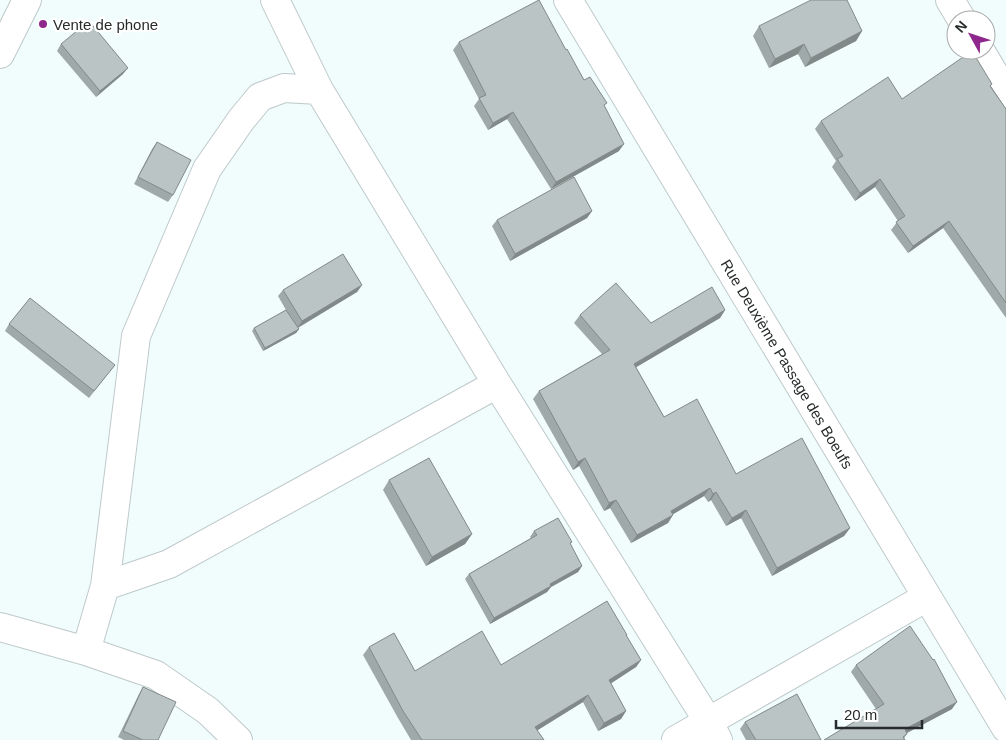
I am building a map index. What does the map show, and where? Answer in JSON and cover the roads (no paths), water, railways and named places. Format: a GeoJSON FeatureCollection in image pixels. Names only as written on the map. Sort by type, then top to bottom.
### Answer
{"type":"FeatureCollection","features":[{"type":"Feature","properties":{"kind":"street"},"geometry":{"type":"LineString","coordinates":[[0,54],[27,0]]}},
{"type":"Feature","properties":{"kind":"street"},"geometry":{"type":"LineString","coordinates":[[275,0],[319,90],[497,384],[713,731]]}},
{"type":"Feature","properties":{"kind":"street","name":"Rue Deuxième Passage des Boeufs"},"geometry":{"type":"LineString","coordinates":[[568,0],[1006,728]]}},
{"type":"Feature","properties":{"kind":"street"},"geometry":{"type":"LineString","coordinates":[[986,60],[1006,94]]}},
{"type":"Feature","properties":{"kind":"street"},"geometry":{"type":"LineString","coordinates":[[86,650],[105,586],[136,336],[207,169],[241,120],[260,97],[284,88],[319,90]]}},
{"type":"Feature","properties":{"kind":"street"},"geometry":{"type":"LineString","coordinates":[[105,586],[169,564],[497,384]]}},
{"type":"Feature","properties":{"kind":"street"},"geometry":{"type":"LineString","coordinates":[[676,740],[713,731],[927,597]]}},
{"type":"Feature","properties":{"kind":"street"},"geometry":{"type":"LineString","coordinates":[[0,628],[86,650],[156,676],[208,711],[228,737]]}},
{"type":"Feature","properties":{"kind":"place","name":"Vente de phone"},"geometry":{"type":"Point","coordinates":[43,24]}}]}
